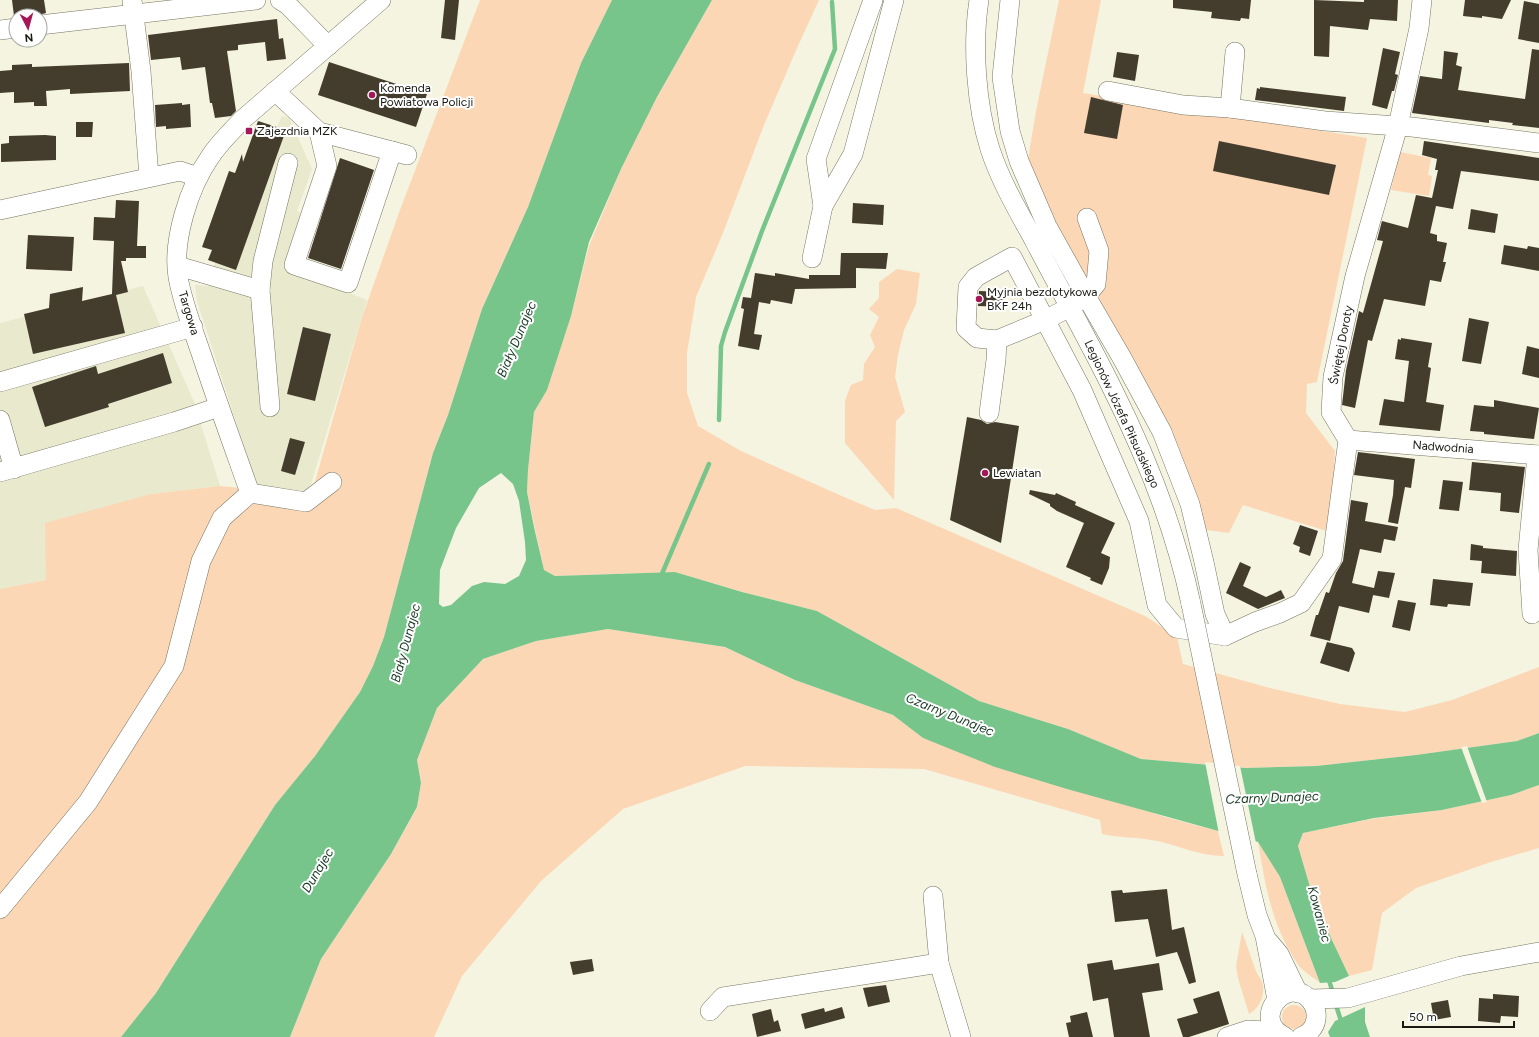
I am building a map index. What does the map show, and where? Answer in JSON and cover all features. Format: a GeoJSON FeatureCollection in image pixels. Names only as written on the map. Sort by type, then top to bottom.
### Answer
{"type":"FeatureCollection","features":[{"type":"Feature","properties":{"kind":"street"},"geometry":{"type":"LineString","coordinates":[[48,23],[133,7],[256,0]]}},
{"type":"Feature","properties":{"kind":"street"},"geometry":{"type":"LineString","coordinates":[[280,0],[288,5],[328,46]]}},
{"type":"Feature","properties":{"kind":"street","name":"Targowa"},"geometry":{"type":"LineString","coordinates":[[250,493],[219,407],[181,289],[178,266],[181,229],[198,177],[222,141],[242,120],[381,0]]}},
{"type":"Feature","properties":{"kind":"street"},"geometry":{"type":"LineString","coordinates":[[823,206],[816,159],[873,0]]}},
{"type":"Feature","properties":{"kind":"street"},"geometry":{"type":"LineString","coordinates":[[812,258],[823,206],[853,154],[894,0]]}},
{"type":"Feature","properties":{"kind":"street","name":"Legionów Józefa Piłsudskiego"},"geometry":{"type":"LineString","coordinates":[[979,0],[976,33],[976,71],[981,108],[990,149],[1011,197],[1113,389],[1143,452],[1175,538],[1191,604],[1247,874],[1257,915],[1265,936],[1274,1005],[1271,1021],[1280,1033]]}},
{"type":"Feature","properties":{"kind":"street"},"geometry":{"type":"LineString","coordinates":[[1010,0],[1002,76],[1010,131],[1019,161],[1047,226],[1162,432],[1190,504],[1215,614],[1225,636]]}},
{"type":"Feature","properties":{"kind":"street","name":"Świętej Doroty"},"geometry":{"type":"LineString","coordinates":[[1348,440],[1331,412],[1333,377],[1355,276],[1398,126],[1419,28],[1422,0]]}},
{"type":"Feature","properties":{"kind":"street"},"geometry":{"type":"LineString","coordinates":[[133,7],[141,71],[149,177]]}},
{"type":"Feature","properties":{"kind":"street"},"geometry":{"type":"LineString","coordinates":[[1230,108],[1235,52]]}},
{"type":"Feature","properties":{"kind":"street"},"geometry":{"type":"LineString","coordinates":[[1108,91],[1183,105],[1230,108],[1325,121],[1398,126],[1539,143]]}},
{"type":"Feature","properties":{"kind":"street"},"geometry":{"type":"LineString","coordinates":[[275,92],[319,132],[400,153],[348,283],[294,265],[327,166],[319,132]]}},
{"type":"Feature","properties":{"kind":"street"},"geometry":{"type":"LineString","coordinates":[[270,407],[260,290],[263,261],[288,163]]}},
{"type":"Feature","properties":{"kind":"street"},"geometry":{"type":"LineString","coordinates":[[0,210],[180,171],[198,177]]}},
{"type":"Feature","properties":{"kind":"street"},"geometry":{"type":"LineString","coordinates":[[1087,218],[1098,251],[1096,284],[1086,296],[1070,307],[1045,320],[997,340],[977,338],[966,328],[968,287],[976,277],[1012,258],[1045,320],[1082,390],[1139,521],[1157,605],[1176,628],[1225,636],[1301,603],[1332,559],[1348,440]]}},
{"type":"Feature","properties":{"kind":"street"},"geometry":{"type":"LineString","coordinates":[[178,266],[260,290]]}},
{"type":"Feature","properties":{"kind":"street"},"geometry":{"type":"LineString","coordinates":[[0,382],[193,328]]}},
{"type":"Feature","properties":{"kind":"street"},"geometry":{"type":"LineString","coordinates":[[989,414],[997,340]]}},
{"type":"Feature","properties":{"kind":"street"},"geometry":{"type":"LineString","coordinates":[[0,420],[7,470],[174,422],[219,407]]}},
{"type":"Feature","properties":{"kind":"street","name":"Nadwodnia"},"geometry":{"type":"LineString","coordinates":[[1348,440],[1538,455]]}},
{"type":"Feature","properties":{"kind":"street"},"geometry":{"type":"LineString","coordinates":[[1532,614],[1528,550],[1538,455]]}},
{"type":"Feature","properties":{"kind":"street"},"geometry":{"type":"LineString","coordinates":[[0,909],[88,802],[174,666],[201,561],[222,518],[250,493],[306,502],[332,482]]}},
{"type":"Feature","properties":{"kind":"street"},"geometry":{"type":"LineString","coordinates":[[933,896],[939,963],[961,1037]]}},
{"type":"Feature","properties":{"kind":"street","name":"Legionów Józefa Piłsudskiego"},"geometry":{"type":"LineString","coordinates":[[1265,936],[1279,954],[1304,996],[1316,1011],[1309,1032]]}},
{"type":"Feature","properties":{"kind":"street"},"geometry":{"type":"LineString","coordinates":[[1309,1032],[1324,1014],[1348,998],[1461,966],[1539,952]]}},
{"type":"Feature","properties":{"kind":"street"},"geometry":{"type":"LineString","coordinates":[[710,1011],[723,997],[939,963]]}},
{"type":"Feature","properties":{"kind":"street"},"geometry":{"type":"LineString","coordinates":[[1248,1030],[1287,994],[1348,998]]}},
{"type":"Feature","properties":{"kind":"street"},"geometry":{"type":"LineString","coordinates":[[1227,1037],[1248,1030],[1280,1033]]}},
{"type":"Feature","properties":{"kind":"shaded area"},"geometry":{"type":"Polygon","coordinates":[[[480,0],[612,0],[581,63],[528,207],[482,309],[448,415],[433,453],[384,637],[373,666],[360,692],[315,756],[275,805],[156,993],[121,1037],[0,1037],[0,589],[46,580],[45,523],[151,494],[220,486],[273,491],[310,499],[362,317],[400,210],[480,0]]]}},
{"type":"Feature","properties":{"kind":"shaded area"},"geometry":{"type":"Polygon","coordinates":[[[712,0],[819,0],[764,125],[723,233],[696,297],[687,353],[687,393],[698,426],[741,451],[844,497],[875,510],[896,508],[1145,616],[1177,637],[1183,664],[1270,688],[1340,704],[1405,712],[1452,700],[1539,667],[1539,733],[1517,741],[1416,755],[1316,766],[1245,768],[1141,759],[1068,729],[979,701],[817,611],[742,592],[675,572],[555,576],[544,570],[527,492],[534,412],[547,389],[571,316],[589,246],[621,169],[655,101],[712,0]]]}},
{"type":"Feature","properties":{"kind":"shaded area"},"geometry":{"type":"Polygon","coordinates":[[[1059,0],[1101,0],[1083,93],[1367,138],[1317,382],[1307,384],[1306,413],[1335,451],[1330,532],[1243,505],[1229,533],[1206,530],[1071,252],[1036,187],[1027,165],[1036,111],[1059,0]]]}},
{"type":"Feature","properties":{"kind":"shaded area"},"geometry":{"type":"Polygon","coordinates":[[[282,116],[289,118],[312,169],[297,211],[307,215],[288,268],[367,300],[307,497],[257,487],[197,301],[195,285],[209,286],[215,262],[282,116]]]}},
{"type":"Feature","properties":{"kind":"shaded area"},"geometry":{"type":"Polygon","coordinates":[[[1400,152],[1431,158],[1428,175],[1432,176],[1429,196],[1391,190],[1400,152]]]}},
{"type":"Feature","properties":{"kind":"shaded area"},"geometry":{"type":"Polygon","coordinates":[[[897,269],[920,273],[916,304],[904,330],[895,377],[905,412],[896,421],[894,500],[845,443],[845,401],[851,385],[863,380],[864,364],[875,347],[870,335],[879,317],[869,309],[879,298],[879,282],[897,269]]]}},
{"type":"Feature","properties":{"kind":"shaded area"},"geometry":{"type":"Polygon","coordinates":[[[143,286],[194,402],[220,486],[151,494],[46,580],[0,589],[0,323],[143,286]]]}},
{"type":"Feature","properties":{"kind":"shaded area"},"geometry":{"type":"Polygon","coordinates":[[[608,629],[725,647],[795,680],[893,715],[923,738],[1165,817],[1218,831],[1224,856],[1205,854],[1151,840],[1102,834],[1100,820],[924,769],[745,766],[623,809],[541,881],[462,976],[434,1037],[290,1037],[321,959],[391,854],[417,808],[421,783],[417,760],[437,708],[483,659],[536,641],[608,629]]]}},
{"type":"Feature","properties":{"kind":"shaded area"},"geometry":{"type":"Polygon","coordinates":[[[1539,785],[1539,848],[1491,862],[1416,888],[1382,913],[1372,970],[1349,976],[1315,904],[1298,846],[1303,833],[1371,819],[1442,810],[1511,795],[1539,785]]]}},
{"type":"Feature","properties":{"kind":"shaded area"},"geometry":{"type":"Polygon","coordinates":[[[1258,842],[1280,877],[1320,983],[1299,966],[1281,935],[1267,889],[1258,842]]]}},
{"type":"Feature","properties":{"kind":"shaded area"},"geometry":{"type":"Polygon","coordinates":[[[1242,932],[1263,987],[1263,996],[1259,1004],[1249,1014],[1238,978],[1236,966],[1242,932]]]}},
{"type":"Feature","properties":{"kind":"shaded area"},"geometry":{"type":"Polygon","coordinates":[[[1294,1005],[1299,1006],[1305,1012],[1305,1022],[1299,1028],[1294,1029],[1289,1028],[1283,1022],[1282,1017],[1283,1012],[1289,1006],[1294,1005]]]}},
{"type":"Feature","properties":{"kind":"water"},"geometry":{"type":"Polygon","coordinates":[[[612,0],[712,0],[657,97],[621,169],[589,242],[571,316],[547,390],[534,412],[527,492],[544,570],[555,576],[675,572],[742,592],[817,611],[979,701],[1068,729],[1141,759],[1245,768],[1316,766],[1416,755],[1517,741],[1539,733],[1539,785],[1511,795],[1442,810],[1374,818],[1303,833],[1298,846],[1315,904],[1349,976],[1335,982],[1320,983],[1280,877],[1258,842],[1067,789],[995,767],[923,738],[893,715],[795,680],[725,647],[608,629],[536,641],[483,659],[437,708],[417,760],[421,783],[417,807],[391,854],[321,959],[290,1037],[121,1037],[156,993],[275,805],[315,756],[360,692],[373,666],[384,637],[433,453],[448,415],[482,309],[528,207],[581,63],[612,0]],[[501,473],[479,488],[456,528],[440,570],[439,604],[443,607],[451,605],[472,586],[484,582],[505,584],[519,576],[526,560],[525,542],[519,501],[513,484],[501,473]]]}},
{"type":"Feature","properties":{"kind":"water"},"geometry":{"type":"Polygon","coordinates":[[[1365,1007],[1365,1022],[1370,1037],[1330,1037],[1328,1032],[1335,1021],[1365,1007]]]}},
{"type":"Feature","properties":{"kind":"pier"},"geometry":{"type":"Polygon","coordinates":[[[1467,746],[1487,802],[1482,803],[1461,747],[1467,746]]]}},
{"type":"Feature","properties":{"kind":"pier"},"geometry":{"type":"Polygon","coordinates":[[[1205,762],[1240,766],[1256,843],[1219,834],[1205,762]]]}},
{"type":"Feature","properties":{"kind":"building"},"geometry":{"type":"Polygon","coordinates":[[[12,0],[44,0],[45,8],[13,8],[12,0]]]}},
{"type":"Feature","properties":{"kind":"building"},"geometry":{"type":"Polygon","coordinates":[[[445,0],[459,0],[455,40],[441,38],[445,0]]]}},
{"type":"Feature","properties":{"kind":"building"},"geometry":{"type":"Polygon","coordinates":[[[1173,0],[1251,0],[1249,19],[1241,18],[1240,21],[1211,18],[1212,12],[1173,8],[1173,0]]]}},
{"type":"Feature","properties":{"kind":"building"},"geometry":{"type":"Polygon","coordinates":[[[1314,0],[1364,2],[1364,0],[1398,0],[1397,21],[1370,19],[1368,30],[1330,26],[1329,57],[1314,56],[1314,0]]]}},
{"type":"Feature","properties":{"kind":"building"},"geometry":{"type":"Polygon","coordinates":[[[1465,0],[1511,0],[1502,19],[1482,16],[1482,18],[1463,16],[1465,0]]]}},
{"type":"Feature","properties":{"kind":"building"},"geometry":{"type":"Polygon","coordinates":[[[1524,1],[1539,4],[1539,43],[1518,39],[1524,1]]]}},
{"type":"Feature","properties":{"kind":"building"},"geometry":{"type":"Polygon","coordinates":[[[277,19],[279,39],[283,38],[286,59],[267,61],[265,42],[238,45],[238,50],[227,51],[236,111],[231,116],[215,118],[212,103],[210,103],[205,67],[182,70],[180,57],[151,60],[148,35],[277,19]]]}},
{"type":"Feature","properties":{"kind":"building"},"geometry":{"type":"Polygon","coordinates":[[[1383,48],[1400,52],[1395,74],[1398,75],[1387,109],[1372,105],[1383,48]]]}},
{"type":"Feature","properties":{"kind":"building"},"geometry":{"type":"Polygon","coordinates":[[[1532,49],[1539,50],[1539,128],[1512,125],[1513,123],[1489,120],[1489,123],[1412,113],[1420,76],[1442,79],[1444,51],[1458,53],[1456,65],[1462,67],[1458,90],[1525,99],[1532,49]]]}},
{"type":"Feature","properties":{"kind":"building"},"geometry":{"type":"Polygon","coordinates":[[[1117,52],[1139,55],[1135,81],[1113,77],[1117,52]]]}},
{"type":"Feature","properties":{"kind":"building","name":"Komenda Powiatowa Policji"},"geometry":{"type":"Polygon","coordinates":[[[329,62],[427,94],[416,127],[318,95],[329,62]]]}},
{"type":"Feature","properties":{"kind":"building"},"geometry":{"type":"Polygon","coordinates":[[[129,63],[130,91],[70,94],[70,89],[46,91],[47,106],[34,106],[34,102],[14,103],[14,92],[0,93],[0,71],[12,70],[12,65],[32,64],[32,67],[129,63]]]}},
{"type":"Feature","properties":{"kind":"building"},"geometry":{"type":"Polygon","coordinates":[[[1260,87],[1346,97],[1344,111],[1255,100],[1257,88],[1260,89],[1260,87]]]}},
{"type":"Feature","properties":{"kind":"building"},"geometry":{"type":"Polygon","coordinates":[[[1091,97],[1123,105],[1117,139],[1084,133],[1091,97]]]}},
{"type":"Feature","properties":{"kind":"building"},"geometry":{"type":"Polygon","coordinates":[[[182,103],[182,105],[190,104],[191,127],[166,129],[166,126],[156,127],[155,105],[182,103]]]}},
{"type":"Feature","properties":{"kind":"building"},"geometry":{"type":"Polygon","coordinates":[[[258,121],[286,130],[236,270],[208,260],[212,250],[202,247],[229,171],[235,173],[242,154],[243,162],[258,121]]]}},
{"type":"Feature","properties":{"kind":"building"},"geometry":{"type":"Polygon","coordinates":[[[76,122],[93,122],[92,137],[76,137],[76,122]]]}},
{"type":"Feature","properties":{"kind":"building"},"geometry":{"type":"Polygon","coordinates":[[[9,136],[56,136],[56,160],[1,162],[1,144],[9,143],[9,136]]]}},
{"type":"Feature","properties":{"kind":"building"},"geometry":{"type":"Polygon","coordinates":[[[1219,141],[1336,165],[1329,195],[1213,171],[1219,141]]]}},
{"type":"Feature","properties":{"kind":"building"},"geometry":{"type":"Polygon","coordinates":[[[1424,141],[1539,158],[1539,181],[1461,171],[1453,209],[1436,206],[1430,233],[1437,235],[1437,241],[1447,243],[1443,262],[1446,262],[1441,282],[1430,280],[1425,306],[1384,299],[1372,341],[1368,340],[1355,408],[1342,405],[1346,370],[1359,311],[1363,313],[1383,241],[1377,240],[1382,221],[1408,228],[1416,195],[1432,198],[1438,170],[1435,170],[1437,159],[1422,155],[1424,141]]]}},
{"type":"Feature","properties":{"kind":"building"},"geometry":{"type":"Polygon","coordinates":[[[340,158],[374,170],[341,269],[308,258],[340,158]]]}},
{"type":"Feature","properties":{"kind":"building"},"geometry":{"type":"Polygon","coordinates":[[[116,200],[139,201],[137,246],[146,246],[146,258],[126,258],[126,261],[121,261],[128,292],[116,295],[125,333],[33,354],[24,314],[49,308],[50,294],[83,287],[82,301],[112,294],[114,241],[93,240],[94,217],[115,218],[116,200]]]}},
{"type":"Feature","properties":{"kind":"building"},"geometry":{"type":"Polygon","coordinates":[[[853,203],[884,205],[883,225],[852,223],[853,203]]]}},
{"type":"Feature","properties":{"kind":"building"},"geometry":{"type":"Polygon","coordinates":[[[1471,209],[1498,214],[1495,233],[1468,229],[1471,209]]]}},
{"type":"Feature","properties":{"kind":"building"},"geometry":{"type":"Polygon","coordinates":[[[28,235],[74,237],[72,271],[26,269],[28,235]]]}},
{"type":"Feature","properties":{"kind":"building"},"geometry":{"type":"Polygon","coordinates":[[[1504,245],[1527,249],[1528,246],[1539,248],[1539,271],[1501,264],[1504,245]]]}},
{"type":"Feature","properties":{"kind":"building"},"geometry":{"type":"Polygon","coordinates":[[[841,253],[888,253],[886,269],[856,268],[856,288],[795,289],[792,304],[771,300],[770,304],[759,302],[754,334],[762,335],[759,350],[738,346],[744,309],[741,308],[743,297],[751,298],[755,273],[775,276],[775,273],[809,279],[809,275],[840,275],[841,253]]]}},
{"type":"Feature","properties":{"kind":"building"},"geometry":{"type":"Polygon","coordinates":[[[979,291],[1005,292],[1005,307],[978,306],[979,291]]]}},
{"type":"Feature","properties":{"kind":"building"},"geometry":{"type":"Polygon","coordinates":[[[1469,318],[1489,322],[1481,364],[1462,361],[1469,318]]]}},
{"type":"Feature","properties":{"kind":"building"},"geometry":{"type":"Polygon","coordinates":[[[303,327],[331,334],[315,401],[287,394],[303,327]]]}},
{"type":"Feature","properties":{"kind":"building"},"geometry":{"type":"Polygon","coordinates":[[[1401,338],[1432,343],[1428,367],[1431,368],[1426,402],[1444,405],[1440,431],[1379,425],[1384,399],[1404,402],[1409,361],[1395,359],[1398,339],[1401,340],[1401,338]]]}},
{"type":"Feature","properties":{"kind":"building"},"geometry":{"type":"Polygon","coordinates":[[[1527,346],[1539,349],[1539,378],[1522,374],[1527,346]]]}},
{"type":"Feature","properties":{"kind":"building"},"geometry":{"type":"Polygon","coordinates":[[[163,353],[172,383],[108,404],[109,407],[45,427],[32,387],[96,366],[98,374],[163,353]]]}},
{"type":"Feature","properties":{"kind":"building"},"geometry":{"type":"Polygon","coordinates":[[[1494,400],[1539,408],[1534,439],[1484,434],[1484,432],[1470,431],[1474,405],[1494,407],[1494,400]]]}},
{"type":"Feature","properties":{"kind":"building","name":"Lewiatan"},"geometry":{"type":"Polygon","coordinates":[[[967,417],[981,420],[987,424],[995,422],[1019,426],[1001,543],[950,520],[967,417]]]}},
{"type":"Feature","properties":{"kind":"building"},"geometry":{"type":"Polygon","coordinates":[[[290,438],[305,442],[295,475],[281,471],[290,438]]]}},
{"type":"Feature","properties":{"kind":"building"},"geometry":{"type":"Polygon","coordinates":[[[1358,452],[1415,459],[1411,488],[1405,487],[1398,524],[1388,522],[1394,480],[1354,475],[1358,452]]]}},
{"type":"Feature","properties":{"kind":"building"},"geometry":{"type":"Polygon","coordinates":[[[1472,462],[1525,467],[1519,513],[1500,511],[1501,493],[1469,490],[1472,462]]]}},
{"type":"Feature","properties":{"kind":"building"},"geometry":{"type":"Polygon","coordinates":[[[1443,480],[1463,482],[1459,511],[1439,509],[1443,480]]]}},
{"type":"Feature","properties":{"kind":"building"},"geometry":{"type":"Polygon","coordinates":[[[1030,490],[1055,495],[1056,493],[1076,502],[1075,505],[1115,523],[1101,553],[1110,557],[1109,568],[1102,585],[1090,580],[1091,578],[1066,567],[1084,523],[1057,511],[1050,506],[1050,504],[1029,494],[1030,490]]]}},
{"type":"Feature","properties":{"kind":"building"},"geometry":{"type":"Polygon","coordinates":[[[1351,500],[1368,503],[1365,521],[1398,527],[1395,541],[1384,539],[1381,553],[1360,549],[1352,583],[1374,588],[1378,571],[1395,573],[1389,598],[1373,595],[1369,613],[1339,606],[1330,641],[1310,636],[1316,615],[1318,615],[1326,592],[1329,593],[1336,573],[1343,561],[1351,500]]]}},
{"type":"Feature","properties":{"kind":"building"},"geometry":{"type":"Polygon","coordinates":[[[1300,525],[1318,531],[1310,556],[1299,552],[1300,547],[1293,544],[1300,525]]]}},
{"type":"Feature","properties":{"kind":"building"},"geometry":{"type":"Polygon","coordinates":[[[1471,544],[1483,546],[1483,548],[1517,551],[1516,576],[1481,573],[1482,561],[1470,560],[1471,544]]]}},
{"type":"Feature","properties":{"kind":"building"},"geometry":{"type":"Polygon","coordinates":[[[1240,562],[1251,567],[1243,586],[1266,597],[1281,590],[1285,598],[1258,609],[1226,593],[1240,562]]]}},
{"type":"Feature","properties":{"kind":"building"},"geometry":{"type":"Polygon","coordinates":[[[1433,579],[1473,583],[1470,606],[1448,604],[1447,607],[1430,605],[1433,579]]]}},
{"type":"Feature","properties":{"kind":"building"},"geometry":{"type":"Polygon","coordinates":[[[1398,600],[1416,603],[1410,631],[1392,627],[1398,600]]]}},
{"type":"Feature","properties":{"kind":"building"},"geometry":{"type":"Polygon","coordinates":[[[1327,642],[1352,648],[1355,653],[1349,672],[1320,663],[1327,642]]]}},
{"type":"Feature","properties":{"kind":"building"},"geometry":{"type":"Polygon","coordinates":[[[1167,889],[1172,930],[1184,927],[1196,982],[1189,984],[1177,952],[1156,957],[1148,919],[1115,922],[1111,891],[1122,890],[1123,893],[1167,889]]]}},
{"type":"Feature","properties":{"kind":"building"},"geometry":{"type":"Polygon","coordinates":[[[592,959],[594,971],[573,975],[570,962],[592,959]]]}},
{"type":"Feature","properties":{"kind":"building"},"geometry":{"type":"Polygon","coordinates":[[[1112,960],[1114,970],[1159,963],[1163,990],[1142,993],[1150,1037],[1114,1037],[1108,998],[1093,1001],[1087,964],[1112,960]]]}},
{"type":"Feature","properties":{"kind":"building"},"geometry":{"type":"Polygon","coordinates":[[[886,985],[890,1002],[868,1007],[863,988],[886,985]]]}},
{"type":"Feature","properties":{"kind":"building"},"geometry":{"type":"Polygon","coordinates":[[[1219,991],[1229,1024],[1189,1037],[1183,1037],[1177,1019],[1198,1013],[1193,999],[1219,991]]]}},
{"type":"Feature","properties":{"kind":"building"},"geometry":{"type":"Polygon","coordinates":[[[1493,994],[1519,996],[1518,1017],[1501,1016],[1500,1023],[1478,1021],[1479,998],[1493,999],[1493,994]]]}},
{"type":"Feature","properties":{"kind":"building"},"geometry":{"type":"Polygon","coordinates":[[[1448,1000],[1451,1017],[1434,1020],[1431,1003],[1448,1000]]]}},
{"type":"Feature","properties":{"kind":"building"},"geometry":{"type":"Polygon","coordinates":[[[842,1007],[845,1018],[805,1029],[801,1014],[824,1008],[825,1012],[842,1007]]]}},
{"type":"Feature","properties":{"kind":"building"},"geometry":{"type":"Polygon","coordinates":[[[771,1009],[774,1022],[778,1020],[781,1031],[757,1037],[752,1014],[771,1009]]]}},
{"type":"Feature","properties":{"kind":"building"},"geometry":{"type":"Polygon","coordinates":[[[1087,1012],[1093,1037],[1069,1037],[1066,1023],[1071,1022],[1070,1016],[1087,1012]]]}},
{"type":"Feature","properties":{"kind":"waterway"},"geometry":{"type":"LineString","coordinates":[[719,420],[721,346],[762,231],[835,49],[832,2]]}},
{"type":"Feature","properties":{"kind":"waterway"},"geometry":{"type":"LineString","coordinates":[[661,576],[709,464]]}},
{"type":"Feature","properties":{"kind":"waterway","name":"Kowaniec"},"geometry":{"type":"LineString","coordinates":[[1328,977],[1333,993]]}},
{"type":"Feature","properties":{"kind":"waterway","name":"Kowaniec"},"geometry":{"type":"LineString","coordinates":[[1335,1002],[1342,1024]]}},
{"type":"Feature","properties":{"kind":"place","name":"Komenda Powiatowa Policji"},"geometry":{"type":"Point","coordinates":[372,95]}},
{"type":"Feature","properties":{"kind":"place","name":"Zajezdnia MZK"},"geometry":{"type":"Point","coordinates":[249,131]}},
{"type":"Feature","properties":{"kind":"place","name":"Myjnia bezdotykowa BKF 24h"},"geometry":{"type":"Point","coordinates":[979,299]}},
{"type":"Feature","properties":{"kind":"place","name":"Lewiatan"},"geometry":{"type":"Point","coordinates":[985,473]}},
{"type":"Feature","properties":{"kind":"water label","name":"Biały Dunajec"},"geometry":{"type":"Point","coordinates":[516,339]}},
{"type":"Feature","properties":{"kind":"water label","name":"Biały Dunajec"},"geometry":{"type":"Point","coordinates":[405,643]}},
{"type":"Feature","properties":{"kind":"water label","name":"Czarny Dunajec"},"geometry":{"type":"Point","coordinates":[950,714]}},
{"type":"Feature","properties":{"kind":"water label","name":"Czarny Dunajec"},"geometry":{"type":"Point","coordinates":[1272,797]}},
{"type":"Feature","properties":{"kind":"water label","name":"Dunajec"},"geometry":{"type":"Point","coordinates":[317,870]}}]}
